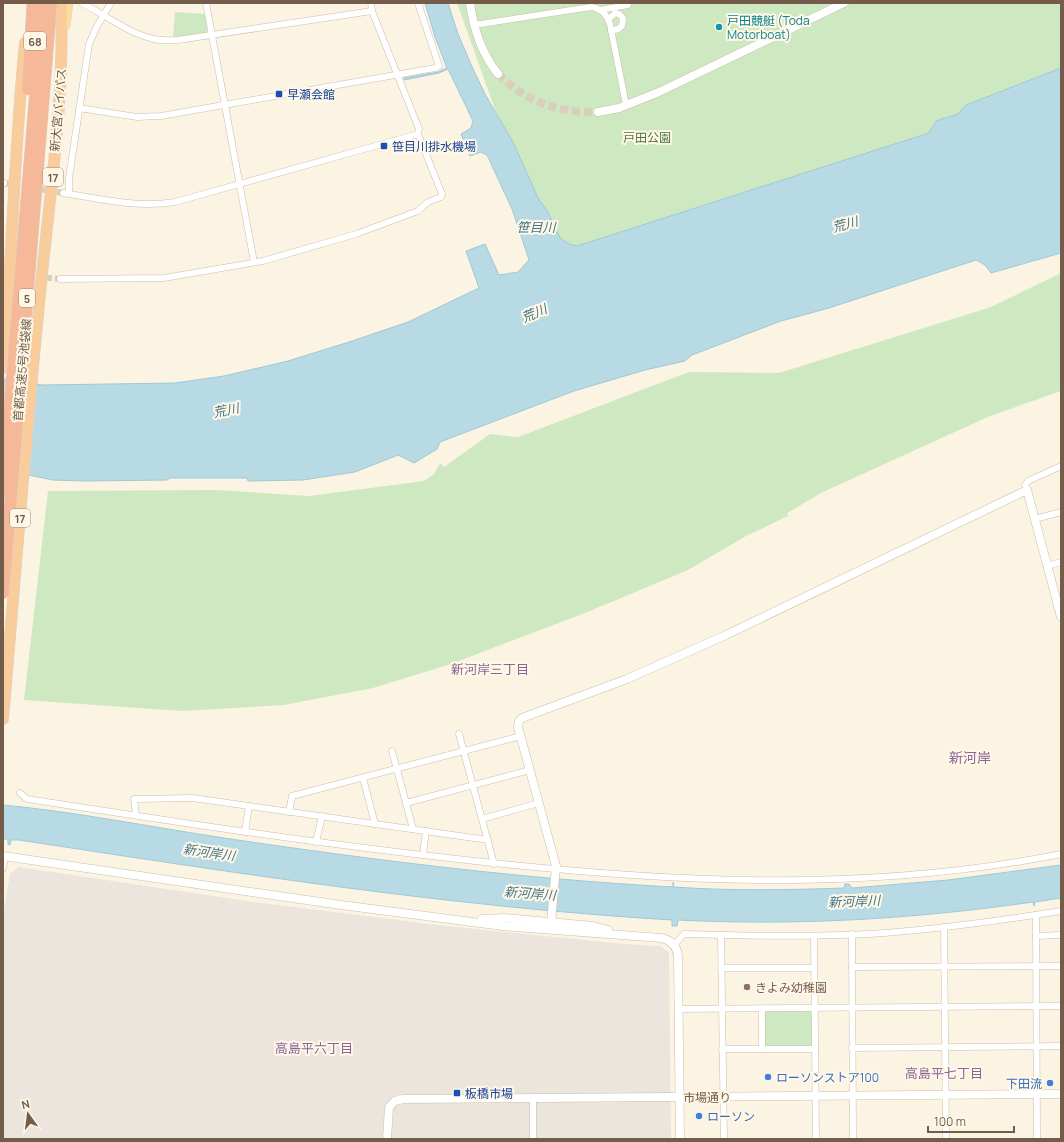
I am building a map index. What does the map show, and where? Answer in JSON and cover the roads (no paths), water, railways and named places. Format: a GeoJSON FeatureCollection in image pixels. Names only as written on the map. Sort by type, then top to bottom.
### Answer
{"type":"FeatureCollection","features":[{"type":"Feature","properties":{"kind":"highway"},"geometry":{"type":"LineString","coordinates":[[3,368],[9,294],[16,137],[30,3]]}},
{"type":"Feature","properties":{"kind":"highway"},"geometry":{"type":"LineString","coordinates":[[25,270],[23,166],[33,3]]}},
{"type":"Feature","properties":{"kind":"highway","name":"首都高速5号池袋線"},"geometry":{"type":"LineString","coordinates":[[3,593],[43,3]]}},
{"type":"Feature","properties":{"kind":"highway","name":"首都高速5号池袋線"},"geometry":{"type":"LineString","coordinates":[[3,491],[53,3]]}},
{"type":"Feature","properties":{"kind":"highway","name":"新大宮バイパス"},"geometry":{"type":"LineString","coordinates":[[3,719],[38,318],[51,194],[63,37],[61,3]]}},
{"type":"Feature","properties":{"kind":"main road","name":"68"},"geometry":{"type":"LineString","coordinates":[[21,81],[45,16],[53,3]]}},
{"type":"Feature","properties":{"kind":"main road","name":"68"},"geometry":{"type":"LineString","coordinates":[[63,37],[68,3]]}},
{"type":"Feature","properties":{"kind":"street"},"geometry":{"type":"LineString","coordinates":[[82,3],[140,35],[154,39],[178,40],[372,11]]}},
{"type":"Feature","properties":{"kind":"street"},"geometry":{"type":"LineString","coordinates":[[111,3],[89,44],[66,193],[136,204],[156,205],[175,202],[418,134]]}},
{"type":"Feature","properties":{"kind":"street"},"geometry":{"type":"LineString","coordinates":[[206,3],[254,262]]}},
{"type":"Feature","properties":{"kind":"street"},"geometry":{"type":"LineString","coordinates":[[60,279],[164,278],[254,262],[356,234],[418,211],[428,202],[441,197],[442,194],[418,134],[419,130],[372,11],[371,3]]}},
{"type":"Feature","properties":{"kind":"street"},"geometry":{"type":"LineString","coordinates":[[79,108],[148,117],[397,75],[439,66],[418,3]]}},
{"type":"Feature","properties":{"kind":"street"},"geometry":{"type":"LineString","coordinates":[[470,3],[474,25],[483,51],[498,74]]}},
{"type":"Feature","properties":{"kind":"street"},"geometry":{"type":"LineString","coordinates":[[598,112],[626,105],[659,92],[844,3]]}},
{"type":"Feature","properties":{"kind":"street"},"geometry":{"type":"LineString","coordinates":[[474,25],[591,7],[600,10],[628,5]]}},
{"type":"Feature","properties":{"kind":"street"},"geometry":{"type":"LineString","coordinates":[[600,10],[608,20],[626,105]]}},
{"type":"Feature","properties":{"kind":"street"},"geometry":{"type":"LineString","coordinates":[[608,20],[615,13],[620,14],[623,18],[622,26],[618,30],[611,31]]}},
{"type":"Feature","properties":{"kind":"street"},"geometry":{"type":"LineString","coordinates":[[1061,466],[1028,480],[1025,485],[1061,617]]}},
{"type":"Feature","properties":{"kind":"street"},"geometry":{"type":"LineString","coordinates":[[551,921],[556,870],[520,736],[518,724],[522,718],[627,679],[726,636],[1027,490]]}},
{"type":"Feature","properties":{"kind":"street"},"geometry":{"type":"LineString","coordinates":[[1035,519],[1061,512]]}},
{"type":"Feature","properties":{"kind":"street"},"geometry":{"type":"LineString","coordinates":[[1047,566],[1061,562]]}},
{"type":"Feature","properties":{"kind":"street"},"geometry":{"type":"LineString","coordinates":[[459,734],[494,864]]}},
{"type":"Feature","properties":{"kind":"street"},"geometry":{"type":"LineString","coordinates":[[290,812],[292,796],[520,736]]}},
{"type":"Feature","properties":{"kind":"street"},"geometry":{"type":"LineString","coordinates":[[392,751],[413,830]]}},
{"type":"Feature","properties":{"kind":"street"},"geometry":{"type":"LineString","coordinates":[[406,803],[530,770]]}},
{"type":"Feature","properties":{"kind":"street"},"geometry":{"type":"LineString","coordinates":[[363,778],[375,824]]}},
{"type":"Feature","properties":{"kind":"street"},"geometry":{"type":"LineString","coordinates":[[20,793],[27,799],[316,842],[494,864],[556,870],[722,880],[847,880],[897,877],[986,867],[1061,854]]}},
{"type":"Feature","properties":{"kind":"street"},"geometry":{"type":"LineString","coordinates":[[136,815],[134,799],[193,798],[488,840]]}},
{"type":"Feature","properties":{"kind":"street"},"geometry":{"type":"LineString","coordinates":[[482,819],[539,803]]}},
{"type":"Feature","properties":{"kind":"street"},"geometry":{"type":"LineString","coordinates":[[245,832],[248,806]]}},
{"type":"Feature","properties":{"kind":"street"},"geometry":{"type":"LineString","coordinates":[[316,842],[322,816]]}},
{"type":"Feature","properties":{"kind":"street"},"geometry":{"type":"LineString","coordinates":[[423,855],[426,831]]}},
{"type":"Feature","properties":{"kind":"street"},"geometry":{"type":"LineString","coordinates":[[3,868],[4,857],[341,905],[503,926],[660,938],[674,945],[678,956],[680,1139]]}},
{"type":"Feature","properties":{"kind":"street"},"geometry":{"type":"LineString","coordinates":[[674,945],[684,934],[814,936],[852,934],[944,928],[1061,911]]}},
{"type":"Feature","properties":{"kind":"street"},"geometry":{"type":"LineString","coordinates":[[1036,915],[1037,1139]]}},
{"type":"Feature","properties":{"kind":"street"},"geometry":{"type":"LineString","coordinates":[[459,920],[504,918],[551,921],[593,926],[629,936]]}},
{"type":"Feature","properties":{"kind":"street"},"geometry":{"type":"LineString","coordinates":[[944,928],[946,1139]]}},
{"type":"Feature","properties":{"kind":"street"},"geometry":{"type":"LineString","coordinates":[[852,934],[853,1139]]}},
{"type":"Feature","properties":{"kind":"street"},"geometry":{"type":"LineString","coordinates":[[721,935],[724,1139]]}},
{"type":"Feature","properties":{"kind":"street"},"geometry":{"type":"LineString","coordinates":[[1036,936],[1061,935]]}},
{"type":"Feature","properties":{"kind":"street"},"geometry":{"type":"LineString","coordinates":[[814,936],[816,1139]]}},
{"type":"Feature","properties":{"kind":"street"},"geometry":{"type":"LineString","coordinates":[[852,967],[1061,966]]}},
{"type":"Feature","properties":{"kind":"street"},"geometry":{"type":"LineString","coordinates":[[721,968],[814,968]]}},
{"type":"Feature","properties":{"kind":"street"},"geometry":{"type":"LineString","coordinates":[[678,1009],[1061,1006]]}},
{"type":"Feature","properties":{"kind":"street"},"geometry":{"type":"LineString","coordinates":[[762,1009],[762,1049]]}},
{"type":"Feature","properties":{"kind":"street"},"geometry":{"type":"LineString","coordinates":[[852,1048],[1061,1046]]}},
{"type":"Feature","properties":{"kind":"street"},"geometry":{"type":"LineString","coordinates":[[722,1049],[815,1049]]}},
{"type":"Feature","properties":{"kind":"street","name":"市場通り"},"geometry":{"type":"LineString","coordinates":[[387,1139],[389,1108],[393,1102],[399,1099],[1061,1094]]}},
{"type":"Feature","properties":{"kind":"street"},"geometry":{"type":"LineString","coordinates":[[533,1098],[533,1139]]}},
{"type":"Feature","properties":{"kind":"water"},"geometry":{"type":"Polygon","coordinates":[[[425,3],[448,3],[458,34],[473,69],[485,94],[514,144],[538,198],[548,212],[560,238],[569,244],[577,246],[929,133],[936,121],[958,114],[966,105],[1061,68],[1061,253],[991,273],[985,265],[976,260],[829,308],[781,321],[692,355],[685,361],[645,370],[574,391],[440,442],[437,449],[414,463],[398,455],[355,472],[303,480],[248,481],[247,478],[170,478],[167,480],[85,481],[53,480],[3,470],[3,379],[43,385],[175,383],[224,376],[288,361],[408,322],[479,288],[466,251],[485,244],[499,275],[518,272],[529,260],[512,209],[487,155],[481,152],[470,156],[461,134],[471,128],[473,121],[448,69],[439,73],[404,80],[404,78],[438,72],[447,68],[435,37],[425,3]]]}},
{"type":"Feature","properties":{"kind":"water","name":"新河岸川"},"geometry":{"type":"Polygon","coordinates":[[[3,805],[114,820],[336,854],[504,874],[617,884],[673,887],[673,882],[674,887],[759,890],[844,888],[845,884],[849,884],[852,888],[948,880],[1061,865],[1061,898],[1035,902],[1034,906],[1033,902],[900,917],[856,920],[767,922],[678,920],[677,926],[672,926],[672,920],[508,907],[344,888],[19,840],[11,840],[10,845],[8,844],[8,839],[3,839],[3,805]]]}},
{"type":"Feature","properties":{"kind":"tunnel"},"geometry":{"type":"LineString","coordinates":[[498,74],[521,92],[544,104],[569,110],[598,112]]}},
{"type":"Feature","properties":{"kind":"tunnel"},"geometry":{"type":"LineString","coordinates":[[4,183],[63,193]]}},
{"type":"Feature","properties":{"kind":"tunnel"},"geometry":{"type":"LineString","coordinates":[[28,276],[60,279]]}},
{"type":"Feature","properties":{"kind":"place","name":"戸田競艇 (Toda Motorboat)"},"geometry":{"type":"Point","coordinates":[719,27]}},
{"type":"Feature","properties":{"kind":"place","name":"早瀬会館"},"geometry":{"type":"Point","coordinates":[279,94]}},
{"type":"Feature","properties":{"kind":"place","name":"笹目川排水機場"},"geometry":{"type":"Point","coordinates":[384,146]}},
{"type":"Feature","properties":{"kind":"place","name":"きよみ幼稚園"},"geometry":{"type":"Point","coordinates":[747,987]}},
{"type":"Feature","properties":{"kind":"place","name":"ローソンストア100"},"geometry":{"type":"Point","coordinates":[768,1077]}},
{"type":"Feature","properties":{"kind":"place","name":"下田流"},"geometry":{"type":"Point","coordinates":[1050,1083]}},
{"type":"Feature","properties":{"kind":"place","name":"板橋市場"},"geometry":{"type":"Point","coordinates":[457,1093]}},
{"type":"Feature","properties":{"kind":"place","name":"ローソン"},"geometry":{"type":"Point","coordinates":[699,1116]}},
{"type":"Feature","properties":{"kind":"district","name":"新河岸三丁目"},"geometry":{"type":"Point","coordinates":[490,669]}},
{"type":"Feature","properties":{"kind":"district","name":"新河岸"},"geometry":{"type":"Point","coordinates":[970,757]}},
{"type":"Feature","properties":{"kind":"district","name":"高島平六丁目"},"geometry":{"type":"Point","coordinates":[314,1048]}},
{"type":"Feature","properties":{"kind":"district","name":"高島平七丁目"},"geometry":{"type":"Point","coordinates":[944,1073]}},
{"type":"Feature","properties":{"kind":"park label","name":"戸田公園"},"geometry":{"type":"Point","coordinates":[647,137]}},
{"type":"Feature","properties":{"kind":"water label","name":"荒川"},"geometry":{"type":"Point","coordinates":[845,224]}},
{"type":"Feature","properties":{"kind":"water label","name":"笹目川"},"geometry":{"type":"Point","coordinates":[536,227]}},
{"type":"Feature","properties":{"kind":"water label","name":"荒川"},"geometry":{"type":"Point","coordinates":[534,313]}},
{"type":"Feature","properties":{"kind":"water label","name":"荒川"},"geometry":{"type":"Point","coordinates":[226,410]}}]}
